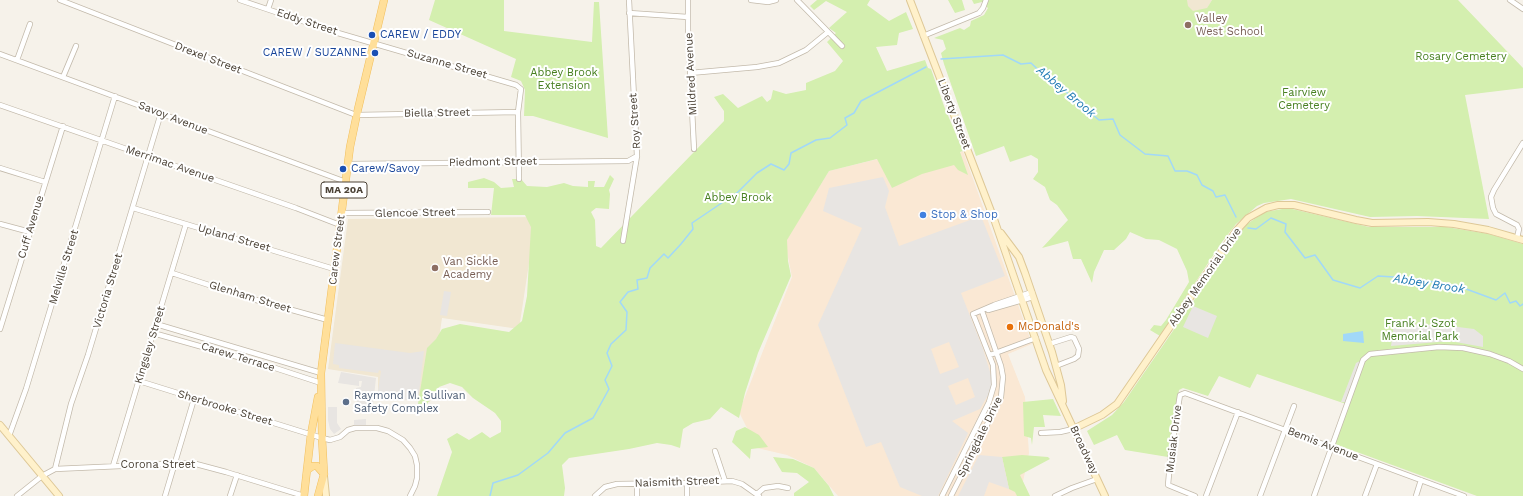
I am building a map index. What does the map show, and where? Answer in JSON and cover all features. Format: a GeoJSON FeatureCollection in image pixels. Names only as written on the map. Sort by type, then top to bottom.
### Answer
{"type":"FeatureCollection","features":[{"type":"Feature","properties":{"kind":"main road","name":"Carew Street"},"geometry":{"type":"LineString","coordinates":[[326,496],[322,438],[321,373],[341,213],[356,115],[384,0]]}},
{"type":"Feature","properties":{"kind":"main road","name":"Liberty Street"},"geometry":{"type":"LineString","coordinates":[[910,0],[997,228],[1046,370],[1055,390]]}},
{"type":"Feature","properties":{"kind":"main road","name":"Abbey Memorial Drive"},"geometry":{"type":"LineString","coordinates":[[1073,429],[1102,415],[1117,404],[1232,236],[1248,218],[1266,208],[1278,205],[1290,205],[1372,223],[1428,222],[1454,224],[1488,230],[1520,239]]}},
{"type":"Feature","properties":{"kind":"main road","name":"Liberty Street"},"geometry":{"type":"LineString","coordinates":[[997,228],[1019,257],[1033,294],[1059,377]]}},
{"type":"Feature","properties":{"kind":"main road","name":"Broadway"},"geometry":{"type":"LineString","coordinates":[[1059,377],[1062,385],[1063,405]]}},
{"type":"Feature","properties":{"kind":"main road","name":"Carew Street"},"geometry":{"type":"LineString","coordinates":[[304,496],[311,434],[321,383]]}},
{"type":"Feature","properties":{"kind":"main road","name":"Broadway"},"geometry":{"type":"LineString","coordinates":[[1055,390],[1105,496]]}},
{"type":"Feature","properties":{"kind":"main road"},"geometry":{"type":"LineString","coordinates":[[0,425],[59,496]]}},
{"type":"Feature","properties":{"kind":"main road"},"geometry":{"type":"LineString","coordinates":[[307,470],[313,466],[317,466],[324,474]]}},
{"type":"Feature","properties":{"kind":"main road","name":"MA 20A"},"geometry":{"type":"LineString","coordinates":[[318,496],[324,474]]}},
{"type":"Feature","properties":{"kind":"street","name":"Drexel Street"},"geometry":{"type":"LineString","coordinates":[[60,0],[356,115]]}},
{"type":"Feature","properties":{"kind":"street","name":"Eddy Street"},"geometry":{"type":"LineString","coordinates":[[240,0],[338,33],[374,42]]}},
{"type":"Feature","properties":{"kind":"street"},"geometry":{"type":"LineString","coordinates":[[268,9],[271,0]]}},
{"type":"Feature","properties":{"kind":"street","name":"Roy Street"},"geometry":{"type":"LineString","coordinates":[[623,241],[637,156],[629,0]]}},
{"type":"Feature","properties":{"kind":"street","name":"Mildred Avenue"},"geometry":{"type":"LineString","coordinates":[[688,0],[694,149]]}},
{"type":"Feature","properties":{"kind":"street"},"geometry":{"type":"LineString","coordinates":[[751,0],[768,2],[776,0]]}},
{"type":"Feature","properties":{"kind":"street"},"geometry":{"type":"LineString","coordinates":[[797,0],[842,46]]}},
{"type":"Feature","properties":{"kind":"street"},"geometry":{"type":"LineString","coordinates":[[923,36],[979,12],[983,8],[986,0]]}},
{"type":"Feature","properties":{"kind":"street"},"geometry":{"type":"LineString","coordinates":[[1510,0],[1523,9]]}},
{"type":"Feature","properties":{"kind":"street"},"geometry":{"type":"LineString","coordinates":[[629,13],[688,17]]}},
{"type":"Feature","properties":{"kind":"street"},"geometry":{"type":"LineString","coordinates":[[17,60],[30,24]]}},
{"type":"Feature","properties":{"kind":"street"},"geometry":{"type":"LineString","coordinates":[[690,72],[751,68],[779,63],[806,50],[828,32]]}},
{"type":"Feature","properties":{"kind":"street","name":"Suzanne Street"},"geometry":{"type":"LineString","coordinates":[[374,42],[516,84],[521,89],[518,112]]}},
{"type":"Feature","properties":{"kind":"street"},"geometry":{"type":"LineString","coordinates":[[63,77],[76,46]]}},
{"type":"Feature","properties":{"kind":"street","name":"Savoy Avenue"},"geometry":{"type":"LineString","coordinates":[[0,54],[346,182]]}},
{"type":"Feature","properties":{"kind":"street","name":"Melville Street"},"geometry":{"type":"LineString","coordinates":[[9,436],[26,389],[115,96]]}},
{"type":"Feature","properties":{"kind":"street","name":"Merrimac Avenue"},"geometry":{"type":"LineString","coordinates":[[0,105],[296,208],[340,225]]}},
{"type":"Feature","properties":{"kind":"street","name":"Biella Street"},"geometry":{"type":"LineString","coordinates":[[356,115],[518,112]]}},
{"type":"Feature","properties":{"kind":"street"},"geometry":{"type":"LineString","coordinates":[[518,112],[519,179]]}},
{"type":"Feature","properties":{"kind":"street","name":"Victoria Street"},"geometry":{"type":"LineString","coordinates":[[55,469],[71,404],[88,355],[161,113]]}},
{"type":"Feature","properties":{"kind":"street","name":"Cuff Avenue"},"geometry":{"type":"LineString","coordinates":[[0,329],[63,126]]}},
{"type":"Feature","properties":{"kind":"street"},"geometry":{"type":"LineString","coordinates":[[1520,239],[1517,225],[1496,214],[1491,197],[1523,144]]}},
{"type":"Feature","properties":{"kind":"street","name":"Piedmont Street"},"geometry":{"type":"LineString","coordinates":[[348,164],[628,161],[637,156]]}},
{"type":"Feature","properties":{"kind":"street"},"geometry":{"type":"LineString","coordinates":[[0,168],[45,182]]}},
{"type":"Feature","properties":{"kind":"street","name":"Upland Street"},"geometry":{"type":"LineString","coordinates":[[133,208],[334,269]]}},
{"type":"Feature","properties":{"kind":"street","name":"Glencoe Street"},"geometry":{"type":"LineString","coordinates":[[341,213],[488,212]]}},
{"type":"Feature","properties":{"kind":"street"},"geometry":{"type":"LineString","coordinates":[[0,224],[30,232]]}},
{"type":"Feature","properties":{"kind":"street","name":"Kingsley Street"},"geometry":{"type":"LineString","coordinates":[[114,466],[138,381],[186,224]]}},
{"type":"Feature","properties":{"kind":"street","name":"Glenham Street"},"geometry":{"type":"LineString","coordinates":[[172,273],[249,298],[328,320]]}},
{"type":"Feature","properties":{"kind":"street"},"geometry":{"type":"LineString","coordinates":[[982,311],[994,305],[1033,294]]}},
{"type":"Feature","properties":{"kind":"street","name":"Springdale Drive"},"geometry":{"type":"LineString","coordinates":[[942,496],[993,392],[995,376],[990,355],[973,314],[982,311],[997,353],[1003,377],[1001,397],[951,496]]}},
{"type":"Feature","properties":{"kind":"street","name":"Carew Terrace"},"geometry":{"type":"LineString","coordinates":[[156,324],[321,373]]}},
{"type":"Feature","properties":{"kind":"street","name":"Carew Terrace"},"geometry":{"type":"LineString","coordinates":[[153,332],[263,364],[321,383]]}},
{"type":"Feature","properties":{"kind":"street"},"geometry":{"type":"LineString","coordinates":[[1049,344],[1073,337],[1079,350],[1078,356],[1074,359],[1056,366]]}},
{"type":"Feature","properties":{"kind":"street"},"geometry":{"type":"LineString","coordinates":[[990,355],[1036,338]]}},
{"type":"Feature","properties":{"kind":"street"},"geometry":{"type":"LineString","coordinates":[[1314,496],[1366,356],[1373,353],[1439,347],[1463,348],[1490,354],[1509,361],[1523,369]]}},
{"type":"Feature","properties":{"kind":"street","name":"Sherbrooke Street"},"geometry":{"type":"LineString","coordinates":[[138,381],[311,434]]}},
{"type":"Feature","properties":{"kind":"street","name":"Bemis Avenue"},"geometry":{"type":"LineString","coordinates":[[1182,393],[1187,393],[1464,496]]}},
{"type":"Feature","properties":{"kind":"street","name":"Musiak Drive"},"geometry":{"type":"LineString","coordinates":[[1182,393],[1179,399],[1171,452],[1168,485],[1195,496]]}},
{"type":"Feature","properties":{"kind":"street"},"geometry":{"type":"LineString","coordinates":[[165,496],[194,399]]}},
{"type":"Feature","properties":{"kind":"street"},"geometry":{"type":"LineString","coordinates":[[1260,496],[1294,406]]}},
{"type":"Feature","properties":{"kind":"street"},"geometry":{"type":"LineString","coordinates":[[1206,496],[1238,412]]}},
{"type":"Feature","properties":{"kind":"street"},"geometry":{"type":"LineString","coordinates":[[311,434],[330,440],[340,437],[348,430],[363,427],[383,430],[399,437],[410,448],[415,456],[417,465],[416,482],[410,496]]}},
{"type":"Feature","properties":{"kind":"street"},"geometry":{"type":"LineString","coordinates":[[1041,433],[1060,432],[1073,429]]}},
{"type":"Feature","properties":{"kind":"street"},"geometry":{"type":"LineString","coordinates":[[715,451],[725,481]]}},
{"type":"Feature","properties":{"kind":"street","name":"Corona Street"},"geometry":{"type":"LineString","coordinates":[[17,496],[42,476],[55,469],[175,464],[196,464],[304,496]]}},
{"type":"Feature","properties":{"kind":"street"},"geometry":{"type":"LineString","coordinates":[[1365,496],[1377,464]]}},
{"type":"Feature","properties":{"kind":"street"},"geometry":{"type":"LineString","coordinates":[[230,496],[237,475]]}},
{"type":"Feature","properties":{"kind":"street","name":"Naismith Street"},"geometry":{"type":"LineString","coordinates":[[595,496],[605,487],[617,484],[687,483],[732,480],[742,484],[758,495]]}},
{"type":"Feature","properties":{"kind":"street"},"geometry":{"type":"LineString","coordinates":[[1055,496],[1072,488],[1097,480]]}},
{"type":"Feature","properties":{"kind":"street"},"geometry":{"type":"LineString","coordinates":[[1416,496],[1421,480]]}},
{"type":"Feature","properties":{"kind":"street"},"geometry":{"type":"LineString","coordinates":[[637,483],[637,496]]}},
{"type":"Feature","properties":{"kind":"street"},"geometry":{"type":"LineString","coordinates":[[687,483],[687,496]]}},
{"type":"Feature","properties":{"kind":"street"},"geometry":{"type":"LineString","coordinates":[[758,495],[764,488],[778,486],[788,488]]}},
{"type":"Feature","properties":{"kind":"shaded area","name":"Valley West School"},"geometry":{"type":"Polygon","coordinates":[[[1177,0],[1212,0],[1192,33],[1177,0]]]}},
{"type":"Feature","properties":{"kind":"shaded area"},"geometry":{"type":"Polygon","coordinates":[[[963,151],[1032,344],[1008,354],[1025,397],[1029,453],[1020,496],[838,496],[814,468],[787,455],[757,448],[739,412],[792,277],[785,242],[829,171],[878,159],[892,188],[963,151]]]}},
{"type":"Feature","properties":{"kind":"shaded area"},"geometry":{"type":"Polygon","coordinates":[[[883,177],[889,191],[885,207],[899,246],[981,216],[1005,276],[961,293],[983,349],[991,375],[991,390],[980,409],[952,421],[968,433],[938,496],[922,496],[900,487],[881,442],[866,447],[818,325],[862,228],[823,211],[829,188],[883,177]],[[949,342],[931,349],[940,374],[959,367],[949,342]],[[968,378],[948,386],[956,405],[975,397],[968,378]]]}},
{"type":"Feature","properties":{"kind":"shaded area","name":"Van Sickle Academy"},"geometry":{"type":"Polygon","coordinates":[[[536,217],[519,329],[442,318],[430,402],[378,396],[378,377],[328,369],[348,219],[536,217]]]}},
{"type":"Feature","properties":{"kind":"shaded area"},"geometry":{"type":"Polygon","coordinates":[[[444,291],[451,292],[447,316],[440,315],[444,291]]]}},
{"type":"Feature","properties":{"kind":"shaded area"},"geometry":{"type":"Polygon","coordinates":[[[1193,306],[1217,316],[1208,338],[1183,327],[1193,306]]]}},
{"type":"Feature","properties":{"kind":"shaded area"},"geometry":{"type":"Polygon","coordinates":[[[1394,324],[1442,325],[1474,329],[1483,336],[1483,347],[1450,341],[1391,346],[1394,324]]]}},
{"type":"Feature","properties":{"kind":"shaded area"},"geometry":{"type":"Polygon","coordinates":[[[335,343],[410,353],[424,351],[418,401],[377,397],[381,371],[379,370],[378,373],[339,368],[339,365],[333,364],[335,343]]]}},
{"type":"Feature","properties":{"kind":"shaded area"},"geometry":{"type":"Polygon","coordinates":[[[1360,361],[1345,402],[1341,402],[1356,363],[1360,361]]]}},
{"type":"Feature","properties":{"kind":"shaded area"},"geometry":{"type":"Polygon","coordinates":[[[341,372],[376,378],[373,405],[357,405],[356,388],[361,387],[362,381],[359,381],[359,386],[338,383],[341,372]]]}},
{"type":"Feature","properties":{"kind":"shaded area"},"geometry":{"type":"Polygon","coordinates":[[[328,407],[337,407],[337,423],[341,429],[334,434],[330,429],[328,420],[328,407]]]}},
{"type":"Feature","properties":{"kind":"shaded area"},"geometry":{"type":"Polygon","coordinates":[[[366,419],[366,425],[354,425],[354,420],[366,419]]]}},
{"type":"Feature","properties":{"kind":"shaded area"},"geometry":{"type":"Polygon","coordinates":[[[979,455],[1002,457],[1009,489],[989,482],[984,496],[958,496],[979,455]]]}},
{"type":"Feature","properties":{"kind":"green space","name":"Abbey Brook Extension"},"geometry":{"type":"Polygon","coordinates":[[[435,0],[504,0],[504,31],[592,42],[594,2],[599,2],[608,138],[533,116],[524,116],[525,90],[521,81],[511,77],[516,59],[429,20],[435,0]]]}},
{"type":"Feature","properties":{"kind":"green space"},"geometry":{"type":"Polygon","coordinates":[[[817,0],[870,0],[867,5],[889,21],[906,12],[913,29],[899,33],[897,45],[876,47],[887,71],[925,60],[928,68],[931,69],[944,106],[963,151],[960,152],[968,175],[958,170],[954,165],[922,174],[892,188],[877,159],[829,171],[787,240],[788,261],[791,276],[758,353],[745,393],[739,418],[721,407],[710,419],[693,423],[683,429],[680,448],[657,443],[629,449],[569,458],[562,465],[565,488],[564,496],[437,496],[452,452],[447,439],[457,433],[469,440],[482,432],[490,438],[501,432],[501,421],[495,413],[473,398],[462,387],[450,383],[439,387],[427,404],[418,404],[427,348],[436,339],[442,329],[460,324],[509,332],[522,321],[527,296],[531,227],[525,215],[491,215],[494,188],[468,188],[468,182],[484,178],[494,182],[501,188],[514,187],[512,179],[521,179],[527,186],[547,187],[564,183],[573,186],[588,187],[588,181],[595,181],[594,187],[604,187],[610,175],[614,179],[609,190],[609,209],[596,208],[591,212],[595,220],[596,246],[601,248],[724,121],[724,111],[714,97],[723,94],[738,108],[762,96],[767,102],[771,99],[773,90],[786,94],[806,90],[806,83],[835,71],[843,61],[827,42],[836,33],[829,28],[847,12],[826,1],[814,10],[810,6],[817,0]]]}},
{"type":"Feature","properties":{"kind":"green space"},"geometry":{"type":"Polygon","coordinates":[[[948,0],[962,0],[965,10],[955,13],[948,0]]]}},
{"type":"Feature","properties":{"kind":"green space"},"geometry":{"type":"Polygon","coordinates":[[[972,0],[1187,0],[1188,6],[1193,11],[1207,8],[1212,0],[1458,0],[1523,68],[1523,88],[1465,95],[1489,219],[1417,216],[1370,217],[1291,199],[1264,203],[1257,206],[1236,224],[1222,242],[1160,336],[1150,330],[1154,325],[1161,326],[1166,320],[1189,282],[1187,271],[1177,249],[1159,240],[1146,239],[1130,232],[1126,239],[1114,250],[1104,250],[1094,272],[1092,283],[1081,259],[1073,259],[1068,241],[1042,248],[1068,220],[1057,205],[1050,200],[1045,187],[1033,179],[1038,172],[1038,159],[1031,155],[1010,162],[1004,146],[976,156],[944,64],[941,53],[946,49],[943,40],[934,38],[960,28],[964,30],[970,26],[971,21],[984,15],[988,8],[982,2],[974,4],[972,0]]]}},
{"type":"Feature","properties":{"kind":"green space","name":"Frank J. Szot Memorial Park"},"geometry":{"type":"Polygon","coordinates":[[[1288,208],[1369,227],[1446,227],[1489,234],[1523,244],[1523,496],[1477,496],[1335,444],[1349,405],[1257,374],[1250,388],[1219,376],[1208,396],[1183,388],[1179,390],[1168,457],[1125,450],[1117,435],[1094,445],[1087,431],[1112,415],[1124,402],[1208,280],[1206,280],[1247,224],[1265,212],[1288,208]]]}},
{"type":"Feature","properties":{"kind":"green space"},"geometry":{"type":"Polygon","coordinates":[[[1053,399],[1061,416],[1043,415],[1045,427],[1034,427],[1032,445],[1031,438],[1024,436],[1023,402],[1053,399]]]}},
{"type":"Feature","properties":{"kind":"green space"},"geometry":{"type":"Polygon","coordinates":[[[745,427],[759,435],[768,447],[751,449],[750,459],[732,442],[736,431],[745,427]]]}},
{"type":"Feature","properties":{"kind":"green space"},"geometry":{"type":"Polygon","coordinates":[[[1022,455],[1048,457],[1050,459],[1020,475],[1030,496],[1017,496],[1015,492],[1009,489],[1002,457],[1022,455]]]}},
{"type":"Feature","properties":{"kind":"green space"},"geometry":{"type":"Polygon","coordinates":[[[773,457],[793,459],[814,468],[829,486],[834,496],[794,496],[794,493],[809,482],[797,473],[782,472],[773,457]]]}},
{"type":"Feature","properties":{"kind":"water"},"geometry":{"type":"Polygon","coordinates":[[[1363,331],[1364,343],[1343,341],[1343,334],[1363,331]]]}},
{"type":"Feature","properties":{"kind":"waterway","name":"Abbey Brook"},"geometry":{"type":"LineString","coordinates":[[941,59],[1003,55],[1021,64],[1031,63],[1050,81],[1058,85],[1099,120],[1113,119],[1120,135],[1145,154],[1168,156],[1175,171],[1187,171],[1197,175],[1202,185],[1213,191],[1216,197],[1225,195],[1236,217]]}},
{"type":"Feature","properties":{"kind":"waterway","name":"Abbey Brook"},"geometry":{"type":"LineString","coordinates":[[490,496],[493,483],[518,475],[548,453],[565,433],[593,418],[609,389],[605,380],[612,366],[607,353],[611,344],[626,330],[627,312],[620,302],[628,292],[638,289],[637,280],[647,278],[650,268],[664,254],[668,258],[681,244],[693,229],[692,223],[738,192],[757,173],[771,164],[784,170],[789,164],[791,153],[816,140],[830,138],[847,125],[845,118],[854,113],[861,101],[926,67]]}},
{"type":"Feature","properties":{"kind":"waterway","name":"Abbey Brook"},"geometry":{"type":"LineString","coordinates":[[1248,228],[1256,229],[1271,218],[1286,224],[1285,232],[1305,258],[1315,255],[1333,280],[1360,288],[1378,276],[1410,278],[1458,286],[1496,300],[1505,293],[1510,303],[1516,301],[1520,306],[1523,304]]}},
{"type":"Feature","properties":{"kind":"place","name":"Valley West School"},"geometry":{"type":"Point","coordinates":[1188,25]}},
{"type":"Feature","properties":{"kind":"place","name":"CAREW / EDDY"},"geometry":{"type":"Point","coordinates":[372,35]}},
{"type":"Feature","properties":{"kind":"place","name":"CAREW / SUZANNE"},"geometry":{"type":"Point","coordinates":[375,53]}},
{"type":"Feature","properties":{"kind":"place","name":"Carew/Savoy"},"geometry":{"type":"Point","coordinates":[343,169]}},
{"type":"Feature","properties":{"kind":"place","name":"Stop & Shop"},"geometry":{"type":"Point","coordinates":[923,215]}},
{"type":"Feature","properties":{"kind":"place","name":"Van Sickle Academy"},"geometry":{"type":"Point","coordinates":[435,268]}},
{"type":"Feature","properties":{"kind":"place","name":"McDonald's"},"geometry":{"type":"Point","coordinates":[1010,327]}},
{"type":"Feature","properties":{"kind":"place","name":"Raymond M. Sullivan Safety Complex"},"geometry":{"type":"Point","coordinates":[346,402]}},
{"type":"Feature","properties":{"kind":"park label","name":"Rosary Cemetery"},"geometry":{"type":"Point","coordinates":[1461,57]}},
{"type":"Feature","properties":{"kind":"park label","name":"Fairview Cemetery"},"geometry":{"type":"Point","coordinates":[1304,99]}}]}
